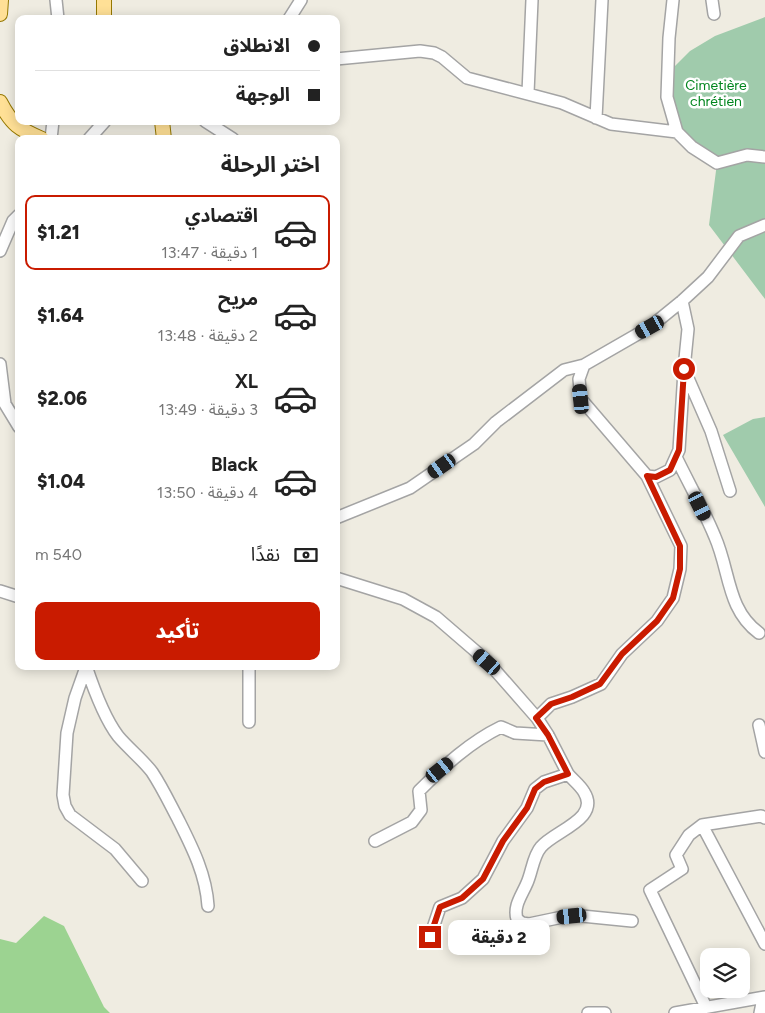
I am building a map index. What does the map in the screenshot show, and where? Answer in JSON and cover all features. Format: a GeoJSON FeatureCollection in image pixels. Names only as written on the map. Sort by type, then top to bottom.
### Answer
{"type":"FeatureCollection","features":[{"type":"Feature","properties":{"kind":"main road"},"geometry":{"type":"LineString","coordinates":[[0,14],[1,0]]}},
{"type":"Feature","properties":{"kind":"main road"},"geometry":{"type":"LineString","coordinates":[[104,0],[104,15]]}},
{"type":"Feature","properties":{"kind":"main road"},"geometry":{"type":"LineString","coordinates":[[0,102],[8,117],[15,124]]}},
{"type":"Feature","properties":{"kind":"main road"},"geometry":{"type":"LineString","coordinates":[[16,125],[21,130],[33,135]]}},
{"type":"Feature","properties":{"kind":"street"},"geometry":{"type":"LineString","coordinates":[[56,0],[58,15]]}},
{"type":"Feature","properties":{"kind":"street"},"geometry":{"type":"LineString","coordinates":[[292,15],[301,0]]}},
{"type":"Feature","properties":{"kind":"street"},"geometry":{"type":"LineString","coordinates":[[528,93],[532,0]]}},
{"type":"Feature","properties":{"kind":"street"},"geometry":{"type":"LineString","coordinates":[[596,118],[602,0]]}},
{"type":"Feature","properties":{"kind":"street"},"geometry":{"type":"LineString","coordinates":[[673,0],[669,38],[667,97],[677,132],[692,147],[717,163],[747,155],[765,157]]}},
{"type":"Feature","properties":{"kind":"street"},"geometry":{"type":"LineString","coordinates":[[712,0],[714,14]]}},
{"type":"Feature","properties":{"kind":"street"},"geometry":{"type":"LineString","coordinates":[[340,59],[420,51],[434,53],[442,57],[467,78],[562,102],[611,124],[677,132]]}},
{"type":"Feature","properties":{"kind":"street"},"geometry":{"type":"LineString","coordinates":[[93,135],[101,125]]}},
{"type":"Feature","properties":{"kind":"street"},"geometry":{"type":"LineString","coordinates":[[211,125],[226,135]]}},
{"type":"Feature","properties":{"kind":"street"},"geometry":{"type":"LineString","coordinates":[[0,251],[15,220]]}},
{"type":"Feature","properties":{"kind":"street"},"geometry":{"type":"LineString","coordinates":[[340,516],[410,488],[474,444],[496,422],[564,370],[584,365],[650,327],[708,277],[739,236],[765,224]]}},
{"type":"Feature","properties":{"kind":"street"},"geometry":{"type":"LineString","coordinates":[[647,476],[656,477],[670,470],[679,450],[688,329],[682,301]]}},
{"type":"Feature","properties":{"kind":"street"},"geometry":{"type":"LineString","coordinates":[[0,364],[5,404],[15,420]]}},
{"type":"Feature","properties":{"kind":"street"},"geometry":{"type":"LineString","coordinates":[[536,718],[551,704],[600,684],[622,654],[657,621],[673,598],[680,569],[680,546],[647,476],[581,399],[578,379],[584,365]]}},
{"type":"Feature","properties":{"kind":"street"},"geometry":{"type":"LineString","coordinates":[[684,369],[711,431],[730,491]]}},
{"type":"Feature","properties":{"kind":"street"},"geometry":{"type":"LineString","coordinates":[[676,457],[716,538],[732,597],[739,612],[750,626],[759,633]]}},
{"type":"Feature","properties":{"kind":"street"},"geometry":{"type":"LineString","coordinates":[[340,579],[403,599],[436,617],[487,662],[536,718],[548,735],[568,774],[584,791],[588,800],[582,817],[548,840],[540,848],[528,882],[518,902],[515,913],[517,919],[522,923],[528,924],[558,917],[572,916],[632,921]]}},
{"type":"Feature","properties":{"kind":"street"},"geometry":{"type":"LineString","coordinates":[[0,591],[15,596]]}},
{"type":"Feature","properties":{"kind":"street"},"geometry":{"type":"LineString","coordinates":[[85,670],[75,698],[67,732],[63,795],[65,806],[70,815],[115,849],[142,881]]}},
{"type":"Feature","properties":{"kind":"street"},"geometry":{"type":"LineString","coordinates":[[87,670],[118,736],[136,753],[152,773],[170,802],[193,849],[204,877],[208,906]]}},
{"type":"Feature","properties":{"kind":"street"},"geometry":{"type":"LineString","coordinates":[[249,670],[249,722]]}},
{"type":"Feature","properties":{"kind":"street"},"geometry":{"type":"LineString","coordinates":[[759,725],[765,752]]}},
{"type":"Feature","properties":{"kind":"street"},"geometry":{"type":"LineString","coordinates":[[375,841],[412,822],[421,810],[419,791],[440,770],[481,737],[501,727],[516,733],[548,735]]}},
{"type":"Feature","properties":{"kind":"street"},"geometry":{"type":"LineString","coordinates":[[430,937],[440,907],[462,898],[483,879],[503,841],[527,808],[535,789],[544,782],[568,774]]}},
{"type":"Feature","properties":{"kind":"street"},"geometry":{"type":"LineString","coordinates":[[706,1008],[650,890],[682,869],[676,855],[689,835],[702,825],[761,816],[765,818]]}},
{"type":"Feature","properties":{"kind":"street"},"geometry":{"type":"LineString","coordinates":[[702,825],[765,944]]}},
{"type":"Feature","properties":{"kind":"street"},"geometry":{"type":"LineString","coordinates":[[675,1013],[764,998],[760,1013]]}},
{"type":"Feature","properties":{"kind":"street"},"geometry":{"type":"LineString","coordinates":[[588,1013],[605,1013]]}},
{"type":"Feature","properties":{"kind":"green space","name":"Cimetière chrétien"},"geometry":{"type":"Polygon","coordinates":[[[765,17],[765,299],[709,225],[717,163],[677,132],[668,73],[690,51],[715,36],[765,17]]]}},
{"type":"Feature","properties":{"kind":"green space"},"geometry":{"type":"Polygon","coordinates":[[[765,417],[765,507],[723,435],[753,419],[765,417]]]}},
{"type":"Feature","properties":{"kind":"green space"},"geometry":{"type":"Polygon","coordinates":[[[44,916],[64,926],[104,1007],[110,1013],[0,1013],[0,939],[16,943],[44,916]]]}},
{"type":"Feature","properties":{"kind":"route"},"geometry":{"type":"LineString","coordinates":[[430,937],[440,907],[462,898],[483,879],[503,841],[527,808],[535,789],[544,782],[568,774],[548,735],[536,718],[551,704],[600,684],[622,654],[657,621],[673,598],[680,569],[680,546],[647,476],[656,477],[670,470],[679,450],[684,369]]}}]}
